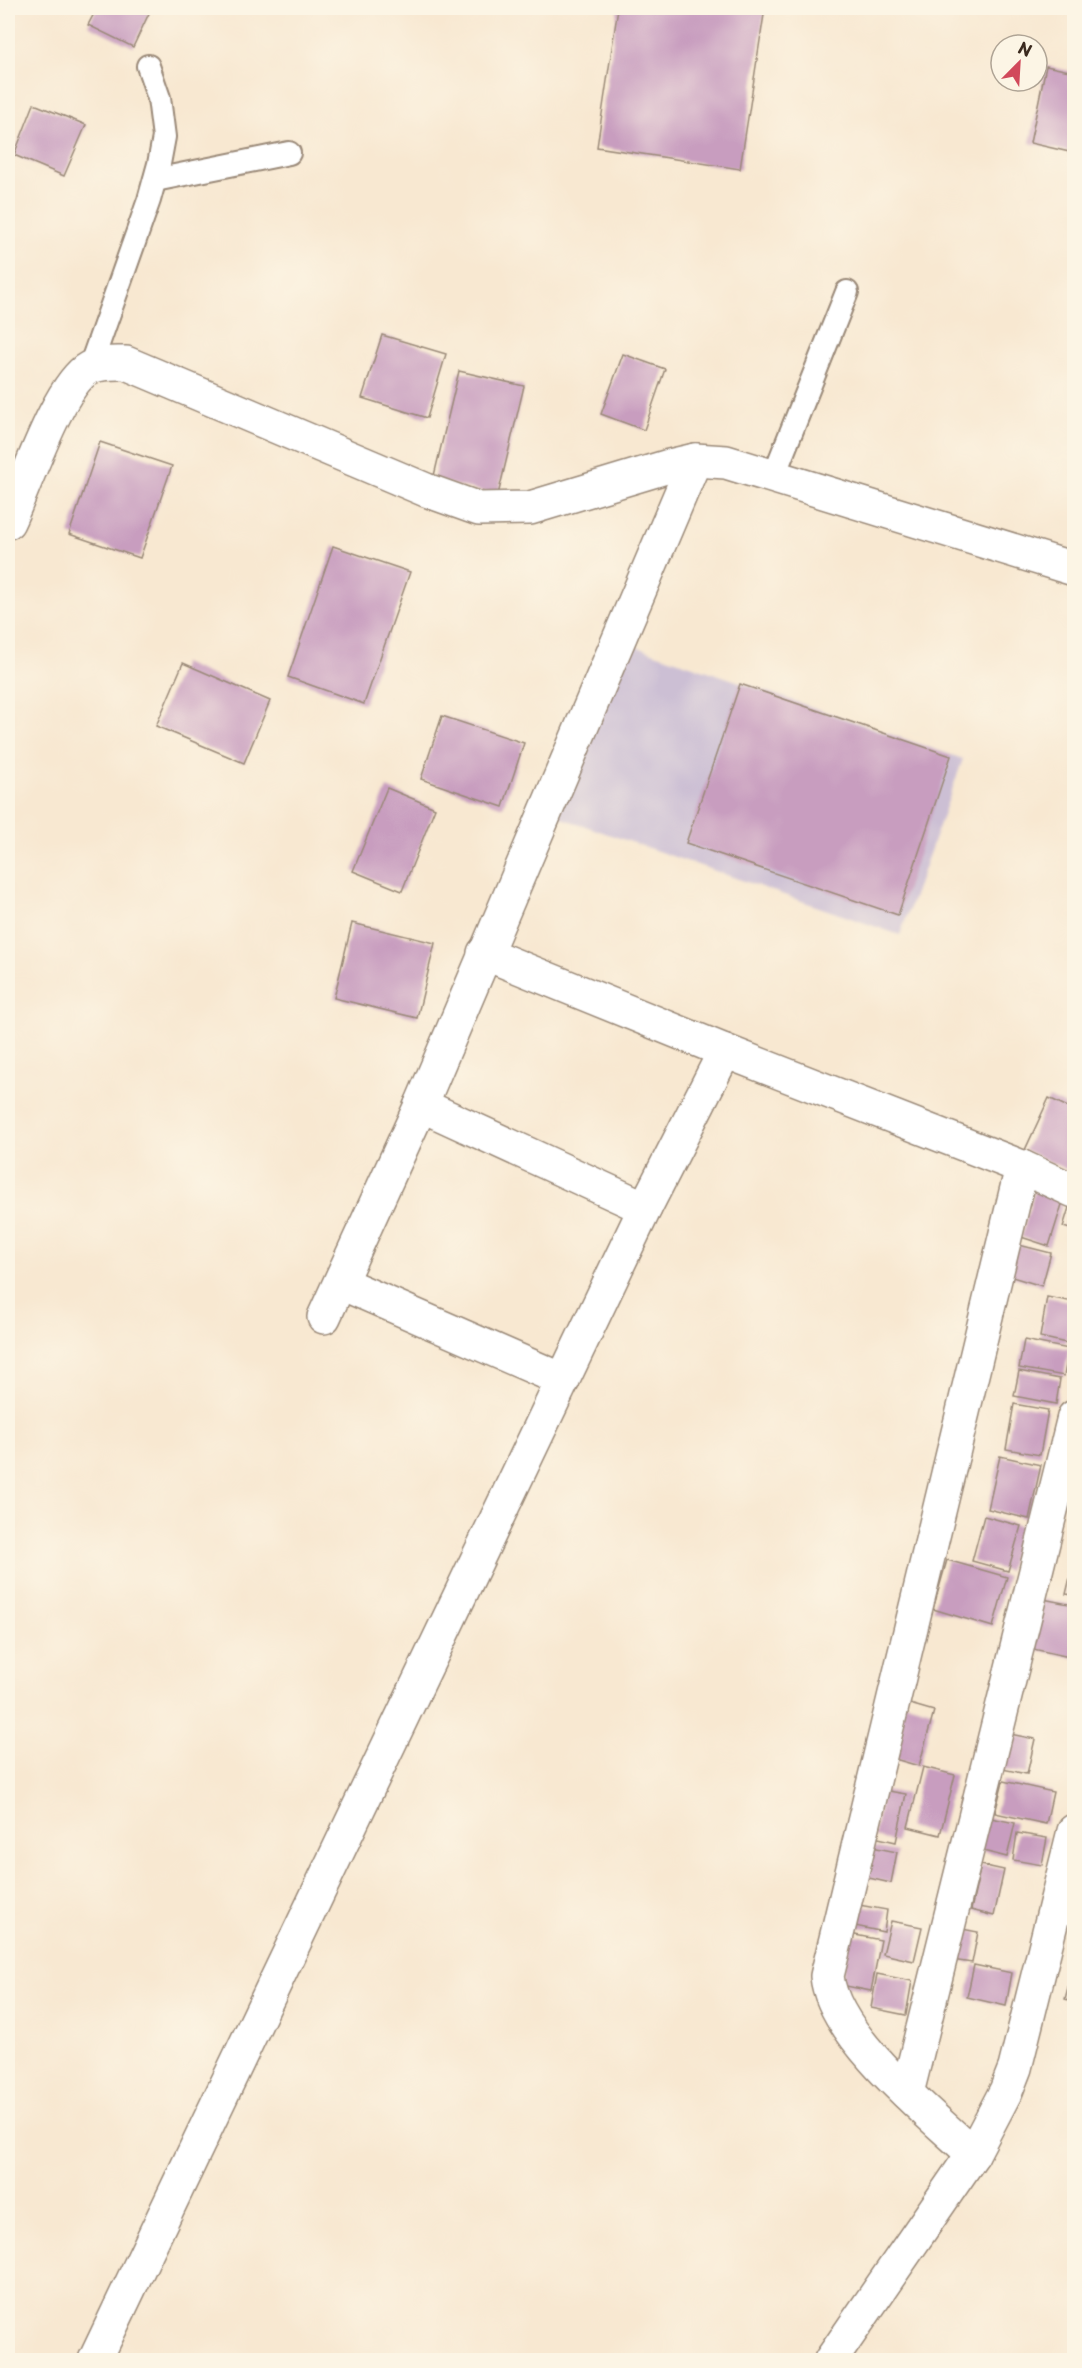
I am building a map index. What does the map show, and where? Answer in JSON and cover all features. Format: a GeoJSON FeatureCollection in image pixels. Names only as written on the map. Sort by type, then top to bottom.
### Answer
{"type":"FeatureCollection","features":[{"type":"Feature","properties":{"kind":"street"},"geometry":{"type":"LineString","coordinates":[[8,522],[66,392],[76,378],[90,367],[108,363],[136,367],[426,490],[478,509],[502,510],[552,504],[695,460],[726,462],[1074,569]]}},
{"type":"Feature","properties":{"kind":"street"},"geometry":{"type":"LineString","coordinates":[[324,1317],[421,1105],[695,460]]}},
{"type":"Feature","properties":{"kind":"street"},"geometry":{"type":"LineString","coordinates":[[484,953],[725,1052],[1022,1167],[1074,1191]]}},
{"type":"Feature","properties":{"kind":"street"},"geometry":{"type":"LineString","coordinates":[[95,2361],[562,1380],[645,1208],[725,1052]]}},
{"type":"Feature","properties":{"kind":"street"},"geometry":{"type":"LineString","coordinates":[[421,1105],[645,1208]]}},
{"type":"Feature","properties":{"kind":"street"},"geometry":{"type":"LineString","coordinates":[[973,2154],[907,2093],[847,2024],[830,1993],[827,1976],[1022,1167]]}},
{"type":"Feature","properties":{"kind":"street"},"geometry":{"type":"LineString","coordinates":[[341,1282],[562,1380]]}},
{"type":"Feature","properties":{"kind":"street"},"geometry":{"type":"LineString","coordinates":[[907,2093],[1074,1417]]}},
{"type":"Feature","properties":{"kind":"street"},"geometry":{"type":"LineString","coordinates":[[831,2361],[973,2154],[1012,2078],[1074,1831]]}},
{"type":"Feature","properties":{"kind":"lane"},"geometry":{"type":"LineString","coordinates":[[90,367],[155,180],[164,137],[159,98],[148,66]]}},
{"type":"Feature","properties":{"kind":"lane"},"geometry":{"type":"LineString","coordinates":[[155,180],[289,153]]}},
{"type":"Feature","properties":{"kind":"lane"},"geometry":{"type":"LineString","coordinates":[[774,476],[847,292]]}},
{"type":"Feature","properties":{"kind":"shaded area"},"geometry":{"type":"Polygon","coordinates":[[[629,644],[963,759],[900,935],[556,816],[629,644]]]}},
{"type":"Feature","properties":{"kind":"building"},"geometry":{"type":"Polygon","coordinates":[[[97,8],[151,9],[133,47],[88,25],[97,8]]]}},
{"type":"Feature","properties":{"kind":"building"},"geometry":{"type":"Polygon","coordinates":[[[618,8],[765,8],[740,169],[597,147],[618,8]]]}},
{"type":"Feature","properties":{"kind":"building"},"geometry":{"type":"Polygon","coordinates":[[[1049,67],[1074,72],[1074,153],[1030,143],[1040,93],[1049,93],[1049,67]]]}},
{"type":"Feature","properties":{"kind":"building"},"geometry":{"type":"Polygon","coordinates":[[[34,104],[86,125],[64,176],[14,155],[34,104]]]}},
{"type":"Feature","properties":{"kind":"building"},"geometry":{"type":"Polygon","coordinates":[[[382,335],[446,354],[427,418],[362,398],[382,335]]]}},
{"type":"Feature","properties":{"kind":"building"},"geometry":{"type":"Polygon","coordinates":[[[623,354],[665,369],[644,430],[601,414],[623,354]]]}},
{"type":"Feature","properties":{"kind":"building"},"geometry":{"type":"Polygon","coordinates":[[[459,371],[524,386],[498,495],[433,480],[459,371]]]}},
{"type":"Feature","properties":{"kind":"building"},"geometry":{"type":"Polygon","coordinates":[[[100,442],[172,466],[140,558],[69,534],[100,442]]]}},
{"type":"Feature","properties":{"kind":"building"},"geometry":{"type":"Polygon","coordinates":[[[333,546],[410,572],[364,704],[288,677],[333,546]]]}},
{"type":"Feature","properties":{"kind":"building"},"geometry":{"type":"Polygon","coordinates":[[[183,663],[270,701],[244,763],[156,726],[183,663]]]}},
{"type":"Feature","properties":{"kind":"building"},"geometry":{"type":"Polygon","coordinates":[[[740,684],[951,756],[898,915],[686,843],[740,684]]]}},
{"type":"Feature","properties":{"kind":"building"},"geometry":{"type":"Polygon","coordinates":[[[442,716],[524,743],[503,807],[421,779],[442,716]]]}},
{"type":"Feature","properties":{"kind":"building"},"geometry":{"type":"Polygon","coordinates":[[[387,788],[435,808],[402,891],[353,871],[387,788]]]}},
{"type":"Feature","properties":{"kind":"building"},"geometry":{"type":"Polygon","coordinates":[[[352,923],[435,943],[417,1018],[334,998],[352,923]]]}},
{"type":"Feature","properties":{"kind":"building"},"geometry":{"type":"Polygon","coordinates":[[[1049,1098],[1074,1110],[1074,1173],[1025,1150],[1049,1098]]]}},
{"type":"Feature","properties":{"kind":"building"},"geometry":{"type":"Polygon","coordinates":[[[1035,1189],[1064,1198],[1049,1246],[1021,1237],[1035,1189]]]}},
{"type":"Feature","properties":{"kind":"building"},"geometry":{"type":"Polygon","coordinates":[[[1071,1201],[1074,1202],[1074,1230],[1063,1227],[1071,1201]]]}},
{"type":"Feature","properties":{"kind":"building"},"geometry":{"type":"Polygon","coordinates":[[[1015,1244],[1051,1253],[1042,1286],[1006,1275],[1015,1244]]]}},
{"type":"Feature","properties":{"kind":"building"},"geometry":{"type":"Polygon","coordinates":[[[1047,1297],[1074,1302],[1066,1343],[1040,1337],[1047,1297]]]}},
{"type":"Feature","properties":{"kind":"building"},"geometry":{"type":"Polygon","coordinates":[[[1024,1340],[1069,1349],[1064,1376],[1019,1368],[1024,1340]]]}},
{"type":"Feature","properties":{"kind":"building"},"geometry":{"type":"Polygon","coordinates":[[[1019,1371],[1060,1379],[1056,1404],[1014,1396],[1019,1371]]]}},
{"type":"Feature","properties":{"kind":"building"},"geometry":{"type":"Polygon","coordinates":[[[1014,1404],[1048,1410],[1040,1455],[1006,1449],[1014,1404]]]}},
{"type":"Feature","properties":{"kind":"building"},"geometry":{"type":"Polygon","coordinates":[[[1000,1456],[1041,1465],[1029,1519],[988,1509],[1000,1456]]]}},
{"type":"Feature","properties":{"kind":"building"},"geometry":{"type":"Polygon","coordinates":[[[984,1516],[1021,1526],[1008,1571],[972,1561],[984,1516]]]}},
{"type":"Feature","properties":{"kind":"building"},"geometry":{"type":"Polygon","coordinates":[[[947,1560],[1007,1577],[993,1627],[933,1609],[947,1560]]]}},
{"type":"Feature","properties":{"kind":"building"},"geometry":{"type":"Polygon","coordinates":[[[1074,1561],[1074,1595],[1066,1594],[1074,1561]]]}},
{"type":"Feature","properties":{"kind":"building"},"geometry":{"type":"Polygon","coordinates":[[[1043,1599],[1074,1605],[1074,1658],[1033,1649],[1043,1599]]]}},
{"type":"Feature","properties":{"kind":"building"},"geometry":{"type":"Polygon","coordinates":[[[903,1702],[934,1711],[919,1766],[888,1757],[903,1702]]]}},
{"type":"Feature","properties":{"kind":"building"},"geometry":{"type":"Polygon","coordinates":[[[1010,1734],[1035,1739],[1027,1774],[1002,1769],[1010,1734]]]}},
{"type":"Feature","properties":{"kind":"building"},"geometry":{"type":"Polygon","coordinates":[[[923,1767],[955,1775],[940,1835],[908,1827],[923,1767]]]}},
{"type":"Feature","properties":{"kind":"building"},"geometry":{"type":"Polygon","coordinates":[[[1003,1781],[1053,1792],[1046,1824],[995,1813],[1003,1781]]]}},
{"type":"Feature","properties":{"kind":"building"},"geometry":{"type":"Polygon","coordinates":[[[883,1790],[906,1794],[896,1842],[874,1837],[883,1790]]]}},
{"type":"Feature","properties":{"kind":"building"},"geometry":{"type":"Polygon","coordinates":[[[986,1817],[1015,1823],[1007,1857],[979,1850],[986,1817]]]}},
{"type":"Feature","properties":{"kind":"building"},"geometry":{"type":"Polygon","coordinates":[[[1017,1833],[1047,1838],[1042,1865],[1013,1860],[1017,1833]]]}},
{"type":"Feature","properties":{"kind":"building"},"geometry":{"type":"Polygon","coordinates":[[[867,1846],[897,1852],[891,1883],[860,1876],[867,1846]]]}},
{"type":"Feature","properties":{"kind":"building"},"geometry":{"type":"Polygon","coordinates":[[[981,1865],[1004,1870],[994,1916],[971,1910],[981,1865]]]}},
{"type":"Feature","properties":{"kind":"building"},"geometry":{"type":"Polygon","coordinates":[[[859,1905],[887,1910],[884,1932],[855,1926],[859,1905]]]}},
{"type":"Feature","properties":{"kind":"building"},"geometry":{"type":"Polygon","coordinates":[[[891,1921],[922,1927],[914,1961],[883,1954],[891,1921]]]}},
{"type":"Feature","properties":{"kind":"building"},"geometry":{"type":"Polygon","coordinates":[[[957,1928],[978,1932],[972,1963],[952,1960],[957,1928]]]}},
{"type":"Feature","properties":{"kind":"building"},"geometry":{"type":"Polygon","coordinates":[[[850,1934],[881,1940],[871,1991],[841,1985],[850,1934]]]}},
{"type":"Feature","properties":{"kind":"building"},"geometry":{"type":"Polygon","coordinates":[[[974,1965],[1012,1973],[1006,2006],[967,1997],[974,1965]]]}},
{"type":"Feature","properties":{"kind":"building"},"geometry":{"type":"Polygon","coordinates":[[[1074,1969],[1074,2002],[1065,1999],[1074,1969]]]}},
{"type":"Feature","properties":{"kind":"building"},"geometry":{"type":"Polygon","coordinates":[[[877,1974],[912,1981],[906,2015],[871,2008],[877,1974]]]}}]}
